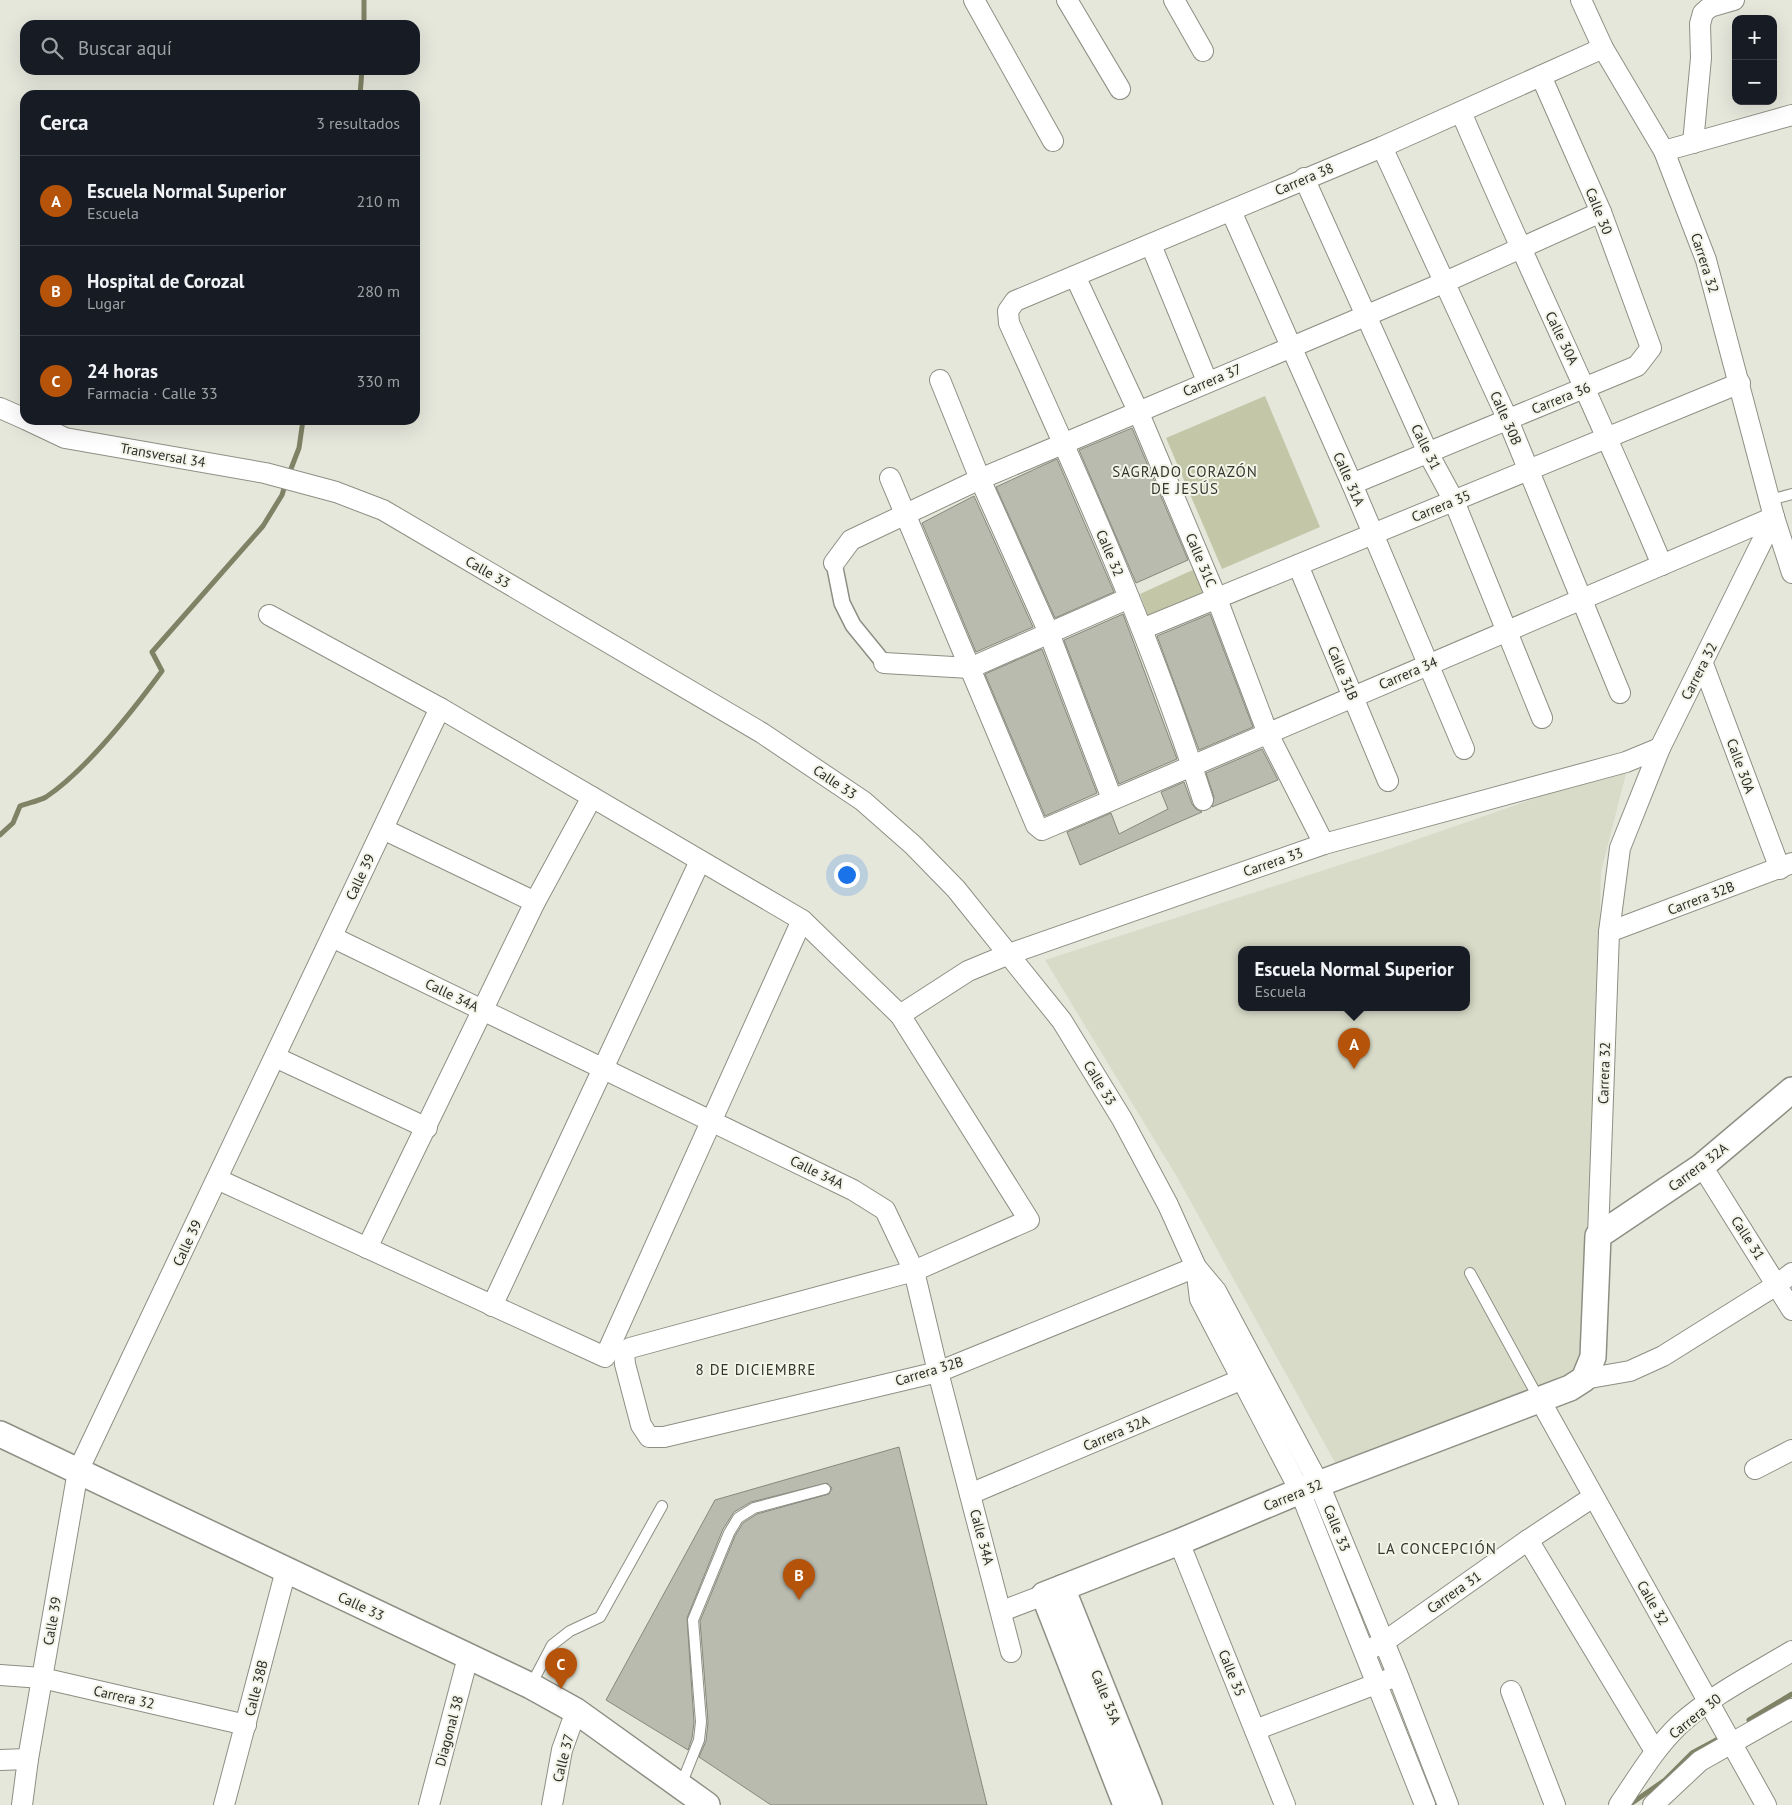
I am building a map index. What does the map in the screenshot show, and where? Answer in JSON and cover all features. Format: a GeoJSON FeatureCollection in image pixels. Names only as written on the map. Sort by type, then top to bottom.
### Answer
{"type":"FeatureCollection","features":[{"type":"Feature","properties":{"kind":"street"},"geometry":{"type":"LineString","coordinates":[[974,0],[1053,142]]}},
{"type":"Feature","properties":{"kind":"street"},"geometry":{"type":"LineString","coordinates":[[1067,0],[1120,89]]}},
{"type":"Feature","properties":{"kind":"street"},"geometry":{"type":"LineString","coordinates":[[1174,0],[1203,51]]}},
{"type":"Feature","properties":{"kind":"street","name":"Carrera 32"},"geometry":{"type":"LineString","coordinates":[[1581,0],[1603,48],[1664,151],[1706,260],[1772,508],[1703,664],[1660,748],[1620,848],[1609,932],[1593,1357],[1584,1379]]}},
{"type":"Feature","properties":{"kind":"street"},"geometry":{"type":"LineString","coordinates":[[1693,143],[1701,58],[1700,24],[1704,13],[1710,7],[1734,0]]}},
{"type":"Feature","properties":{"kind":"street","name":"Carrera 38"},"geometry":{"type":"LineString","coordinates":[[1008,311],[1015,301],[1151,245],[1304,178],[1382,147],[1603,48]]}},
{"type":"Feature","properties":{"kind":"street","name":"Calle 30"},"geometry":{"type":"LineString","coordinates":[[1541,76],[1601,212],[1651,348]]}},
{"type":"Feature","properties":{"kind":"street","name":"Calle 30A"},"geometry":{"type":"LineString","coordinates":[[1460,112],[1520,248],[1608,437],[1662,565]]}},
{"type":"Feature","properties":{"kind":"street"},"geometry":{"type":"LineString","coordinates":[[1664,151],[1792,116]]}},
{"type":"Feature","properties":{"kind":"street","name":"Calle 30B"},"geometry":{"type":"LineString","coordinates":[[1382,147],[1443,284],[1508,420],[1583,598],[1620,693]]}},
{"type":"Feature","properties":{"kind":"street","name":"Calle 31"},"geometry":{"type":"LineString","coordinates":[[1304,178],[1428,453],[1454,501],[1542,718]]}},
{"type":"Feature","properties":{"kind":"street","name":"Calle 31A"},"geometry":{"type":"LineString","coordinates":[[1231,210],[1352,484],[1464,749]]}},
{"type":"Feature","properties":{"kind":"street","name":"Carrera 37"},"geometry":{"type":"LineString","coordinates":[[834,563],[852,540],[906,516],[980,479],[1208,381],[1443,284],[1601,212]]}},
{"type":"Feature","properties":{"kind":"street"},"geometry":{"type":"LineString","coordinates":[[1151,245],[1208,381]]}},
{"type":"Feature","properties":{"kind":"street","name":"Calle 31C"},"geometry":{"type":"LineString","coordinates":[[1076,276],[1138,411],[1217,598],[1268,734],[1324,844]]}},
{"type":"Feature","properties":{"kind":"street","name":"Calle 32"},"geometry":{"type":"LineString","coordinates":[[1008,311],[1009,323],[1064,443],[1142,629],[1203,800]]}},
{"type":"Feature","properties":{"kind":"street","name":"Carrera 36"},"geometry":{"type":"LineString","coordinates":[[1352,484],[1638,366],[1651,348]]}},
{"type":"Feature","properties":{"kind":"street"},"geometry":{"type":"LineString","coordinates":[[940,380],[980,479],[1049,634],[1112,799]]}},
{"type":"Feature","properties":{"kind":"street","name":"Carrera 35"},"geometry":{"type":"LineString","coordinates":[[1142,629],[1740,382]]}},
{"type":"Feature","properties":{"kind":"street","name":"Transversal 34"},"geometry":{"type":"LineString","coordinates":[[0,408],[20,417]]}},
{"type":"Feature","properties":{"kind":"street","name":"Transversal 34"},"geometry":{"type":"LineString","coordinates":[[37,425],[65,438],[265,474],[302,483]]}},
{"type":"Feature","properties":{"kind":"street"},"geometry":{"type":"LineString","coordinates":[[890,478],[970,668]]}},
{"type":"Feature","properties":{"kind":"street","name":"Calle 33"},"geometry":{"type":"LineString","coordinates":[[302,483],[336,492],[383,510],[762,733],[863,801],[898,832],[956,889],[1062,1021],[1122,1119],[1168,1205],[1196,1267],[1216,1291],[1261,1371],[1309,1488],[1384,1642],[1448,1805]]}},
{"type":"Feature","properties":{"kind":"street"},"geometry":{"type":"LineString","coordinates":[[1772,508],[1792,573]]}},
{"type":"Feature","properties":{"kind":"street","name":"Carrera 34"},"geometry":{"type":"LineString","coordinates":[[970,668],[1036,825],[1042,830],[1662,565],[1772,508]]}},
{"type":"Feature","properties":{"kind":"street"},"geometry":{"type":"LineString","coordinates":[[834,563],[842,603],[854,625],[884,663],[970,668],[1129,598]]}},
{"type":"Feature","properties":{"kind":"street","name":"Calle 31B"},"geometry":{"type":"LineString","coordinates":[[1298,565],[1388,781]]}},
{"type":"Feature","properties":{"kind":"street"},"geometry":{"type":"LineString","coordinates":[[269,615],[440,708],[802,920],[900,1015],[1029,1220],[914,1271]]}},
{"type":"Feature","properties":{"kind":"street","name":"Calle 30A"},"geometry":{"type":"LineString","coordinates":[[1703,664],[1786,866]]}},
{"type":"Feature","properties":{"kind":"street","name":"Calle 39"},"geometry":{"type":"LineString","coordinates":[[22,1805],[28,1759],[78,1471],[440,708]]}},
{"type":"Feature","properties":{"kind":"street","name":"Carrera 33"},"geometry":{"type":"LineString","coordinates":[[900,1015],[968,971],[1009,954],[1324,844],[1626,762],[1660,748]]}},
{"type":"Feature","properties":{"kind":"street"},"geometry":{"type":"LineString","coordinates":[[367,1248],[427,1128],[535,902],[592,797]]}},
{"type":"Feature","properties":{"kind":"street"},"geometry":{"type":"LineString","coordinates":[[383,828],[535,902]]}},
{"type":"Feature","properties":{"kind":"street"},"geometry":{"type":"LineString","coordinates":[[492,1306],[700,860]]}},
{"type":"Feature","properties":{"kind":"street","name":"Carrera 32B"},"geometry":{"type":"LineString","coordinates":[[1609,932],[1786,866]]}},
{"type":"Feature","properties":{"kind":"street"},"geometry":{"type":"LineString","coordinates":[[217,1179],[605,1357],[802,920]]}},
{"type":"Feature","properties":{"kind":"street","name":"Calle 34A"},"geometry":{"type":"LineString","coordinates":[[332,937],[853,1190],[885,1210],[914,1271],[938,1372],[1002,1611],[1011,1652]]}},
{"type":"Feature","properties":{"kind":"street"},"geometry":{"type":"LineString","coordinates":[[275,1057],[427,1128]]}},
{"type":"Feature","properties":{"kind":"street","name":"Carrera 32A"},"geometry":{"type":"LineString","coordinates":[[1598,1236],[1702,1166],[1792,1090]]}},
{"type":"Feature","properties":{"kind":"street","name":"Calle 31"},"geometry":{"type":"LineString","coordinates":[[1702,1166],[1785,1278],[1792,1310]]}},
{"type":"Feature","properties":{"kind":"street","name":"Calle 33"},"geometry":{"type":"LineString","coordinates":[[1196,1267],[1200,1300],[1241,1380],[1309,1488],[1364,1652],[1425,1805]]}},
{"type":"Feature","properties":{"kind":"street","name":"Carrera 32B"},"geometry":{"type":"LineString","coordinates":[[914,1271],[630,1348],[624,1354],[641,1425],[649,1437],[664,1437],[938,1372],[1196,1267]]}},
{"type":"Feature","properties":{"kind":"street","name":"Carrera 32"},"geometry":{"type":"LineString","coordinates":[[1002,1611],[1179,1542],[1309,1488],[1540,1400],[1570,1388],[1584,1379],[1630,1371],[1662,1356],[1785,1278]]}},
{"type":"Feature","properties":{"kind":"street","name":"Carrera 32A"},"geometry":{"type":"LineString","coordinates":[[970,1494],[1261,1371]]}},
{"type":"Feature","properties":{"kind":"street","name":"Calle 32"},"geometry":{"type":"LineString","coordinates":[[1540,1400],[1766,1805]]}},
{"type":"Feature","properties":{"kind":"street","name":"Calle 33"},"geometry":{"type":"LineString","coordinates":[[0,1434],[531,1686],[576,1711],[707,1805]]}},
{"type":"Feature","properties":{"kind":"street"},"geometry":{"type":"LineString","coordinates":[[1755,1469],[1792,1450]]}},
{"type":"Feature","properties":{"kind":"street","name":"Carrera 31"},"geometry":{"type":"LineString","coordinates":[[1364,1652],[1384,1642],[1528,1540],[1593,1497]]}},
{"type":"Feature","properties":{"kind":"street"},"geometry":{"type":"LineString","coordinates":[[1528,1540],[1655,1751]]}},
{"type":"Feature","properties":{"kind":"street","name":"Calle 35"},"geometry":{"type":"LineString","coordinates":[[1179,1542],[1284,1805]]}},
{"type":"Feature","properties":{"kind":"street","name":"Calle 38B"},"geometry":{"type":"LineString","coordinates":[[224,1805],[286,1570]]}},
{"type":"Feature","properties":{"kind":"street","name":"Calle 35A"},"geometry":{"type":"LineString","coordinates":[[1053,1592],[1126,1805]]}},
{"type":"Feature","properties":{"kind":"street","name":"Calle 35A"},"geometry":{"type":"LineString","coordinates":[[1053,1592],[1148,1805]]}},
{"type":"Feature","properties":{"kind":"street","name":"Carrera 30"},"geometry":{"type":"LineString","coordinates":[[1619,1805],[1655,1751],[1680,1725],[1710,1702],[1792,1651]]}},
{"type":"Feature","properties":{"kind":"street","name":"Diagonal 38"},"geometry":{"type":"LineString","coordinates":[[429,1805],[468,1657]]}},
{"type":"Feature","properties":{"kind":"street","name":"Carrera 32"},"geometry":{"type":"LineString","coordinates":[[0,1675],[42,1678],[246,1726]]}},
{"type":"Feature","properties":{"kind":"street"},"geometry":{"type":"LineString","coordinates":[[1255,1730],[1398,1676]]}},
{"type":"Feature","properties":{"kind":"street"},"geometry":{"type":"LineString","coordinates":[[1511,1691],[1555,1805]]}},
{"type":"Feature","properties":{"kind":"street"},"geometry":{"type":"LineString","coordinates":[[1653,1805],[1700,1761],[1792,1709]]}},
{"type":"Feature","properties":{"kind":"street","name":"Calle 37"},"geometry":{"type":"LineString","coordinates":[[552,1805],[562,1750],[576,1711]]}},
{"type":"Feature","properties":{"kind":"street"},"geometry":{"type":"LineString","coordinates":[[0,1760],[28,1759]]}},
{"type":"Feature","properties":{"kind":"lane"},"geometry":{"type":"LineString","coordinates":[[1772,508],[1792,494]]}},
{"type":"Feature","properties":{"kind":"lane"},"geometry":{"type":"LineString","coordinates":[[1470,1273],[1540,1400]]}},
{"type":"Feature","properties":{"kind":"lane"},"geometry":{"type":"LineString","coordinates":[[681,1786],[699,1740],[701,1722],[693,1620],[728,1533],[738,1518],[754,1508],[825,1489]]}},
{"type":"Feature","properties":{"kind":"lane"},"geometry":{"type":"LineString","coordinates":[[531,1686],[552,1645],[570,1631],[600,1617],[662,1506]]}},
{"type":"Feature","properties":{"kind":"shaded area"},"geometry":{"type":"Polygon","coordinates":[[[1628,766],[1601,872],[1588,1355],[1575,1382],[1338,1468],[1177,1177],[1045,960],[1389,849],[1628,766]]]}},
{"type":"Feature","properties":{"kind":"green space"},"geometry":{"type":"Polygon","coordinates":[[[1265,396],[1320,527],[1222,569],[1166,438],[1265,396]]]}},
{"type":"Feature","properties":{"kind":"green space"},"geometry":{"type":"Polygon","coordinates":[[[1197,568],[1209,594],[1149,619],[1140,594],[1197,568]]]}},
{"type":"Feature","properties":{"kind":"building"},"geometry":{"type":"Polygon","coordinates":[[[1132,428],[1188,560],[1136,583],[1079,450],[1132,428]]]}},
{"type":"Feature","properties":{"kind":"building"},"geometry":{"type":"Polygon","coordinates":[[[1057,459],[1114,592],[1055,618],[996,487],[1057,459]]]}},
{"type":"Feature","properties":{"kind":"building"},"geometry":{"type":"Polygon","coordinates":[[[974,496],[1033,627],[976,652],[922,523],[974,496]]]}},
{"type":"Feature","properties":{"kind":"building"},"geometry":{"type":"Polygon","coordinates":[[[1123,614],[1177,759],[1119,784],[1064,640],[1123,614]]]}},
{"type":"Feature","properties":{"kind":"building"},"geometry":{"type":"Polygon","coordinates":[[[1210,614],[1253,727],[1199,750],[1157,636],[1210,614]]]}},
{"type":"Feature","properties":{"kind":"building"},"geometry":{"type":"Polygon","coordinates":[[[1042,649],[1097,793],[1045,816],[985,674],[1042,649]]]}},
{"type":"Feature","properties":{"kind":"building"},"geometry":{"type":"Polygon","coordinates":[[[1262,749],[1278,780],[1212,807],[1214,797],[1206,773],[1262,749]]]}},
{"type":"Feature","properties":{"kind":"building"},"geometry":{"type":"Polygon","coordinates":[[[1184,782],[1192,804],[1202,812],[1080,865],[1067,832],[1111,813],[1119,834],[1168,809],[1161,792],[1184,782]]]}},
{"type":"Feature","properties":{"kind":"building"},"geometry":{"type":"Polygon","coordinates":[[[899,1447],[987,1805],[771,1805],[699,1757],[706,1741],[708,1722],[700,1621],[735,1536],[743,1523],[757,1514],[829,1494],[832,1488],[827,1483],[751,1502],[734,1512],[723,1529],[687,1618],[694,1722],[688,1750],[606,1700],[715,1500],[899,1447]]]}},
{"type":"Feature","properties":{"kind":"waterway"},"geometry":{"type":"LineString","coordinates":[[364,0],[364,20]]}},
{"type":"Feature","properties":{"kind":"waterway"},"geometry":{"type":"LineString","coordinates":[[360,90],[362,75]]}},
{"type":"Feature","properties":{"kind":"waterway"},"geometry":{"type":"LineString","coordinates":[[289,474],[299,448],[302,425]]}},
{"type":"Feature","properties":{"kind":"waterway"},"geometry":{"type":"LineString","coordinates":[[0,835],[13,823],[20,806],[46,797],[77,772],[138,703],[162,671],[152,652],[263,526],[282,495],[286,482]]}},
{"type":"Feature","properties":{"kind":"waterway"},"geometry":{"type":"LineString","coordinates":[[1749,1720],[1792,1694]]}},
{"type":"Feature","properties":{"kind":"waterway"},"geometry":{"type":"LineString","coordinates":[[1629,1805],[1665,1780],[1692,1753],[1720,1738]]}},
{"type":"Feature","properties":{"kind":"place","name":"Escuela Normal Superior"},"geometry":{"type":"Point","coordinates":[1354,1069]}},
{"type":"Feature","properties":{"kind":"place","name":"Hospital de Corozal"},"geometry":{"type":"Point","coordinates":[799,1600]}},
{"type":"Feature","properties":{"kind":"place","name":"24 horas"},"geometry":{"type":"Point","coordinates":[561,1689]}},
{"type":"Feature","properties":{"kind":"district","name":"SAGRADO CORAZÓN DE JESÚS"},"geometry":{"type":"Point","coordinates":[1185,480]}},
{"type":"Feature","properties":{"kind":"district","name":"8 DE DICIEMBRE"},"geometry":{"type":"Point","coordinates":[756,1370]}},
{"type":"Feature","properties":{"kind":"district","name":"LA CONCEPCIÓN"},"geometry":{"type":"Point","coordinates":[1437,1549]}}]}
